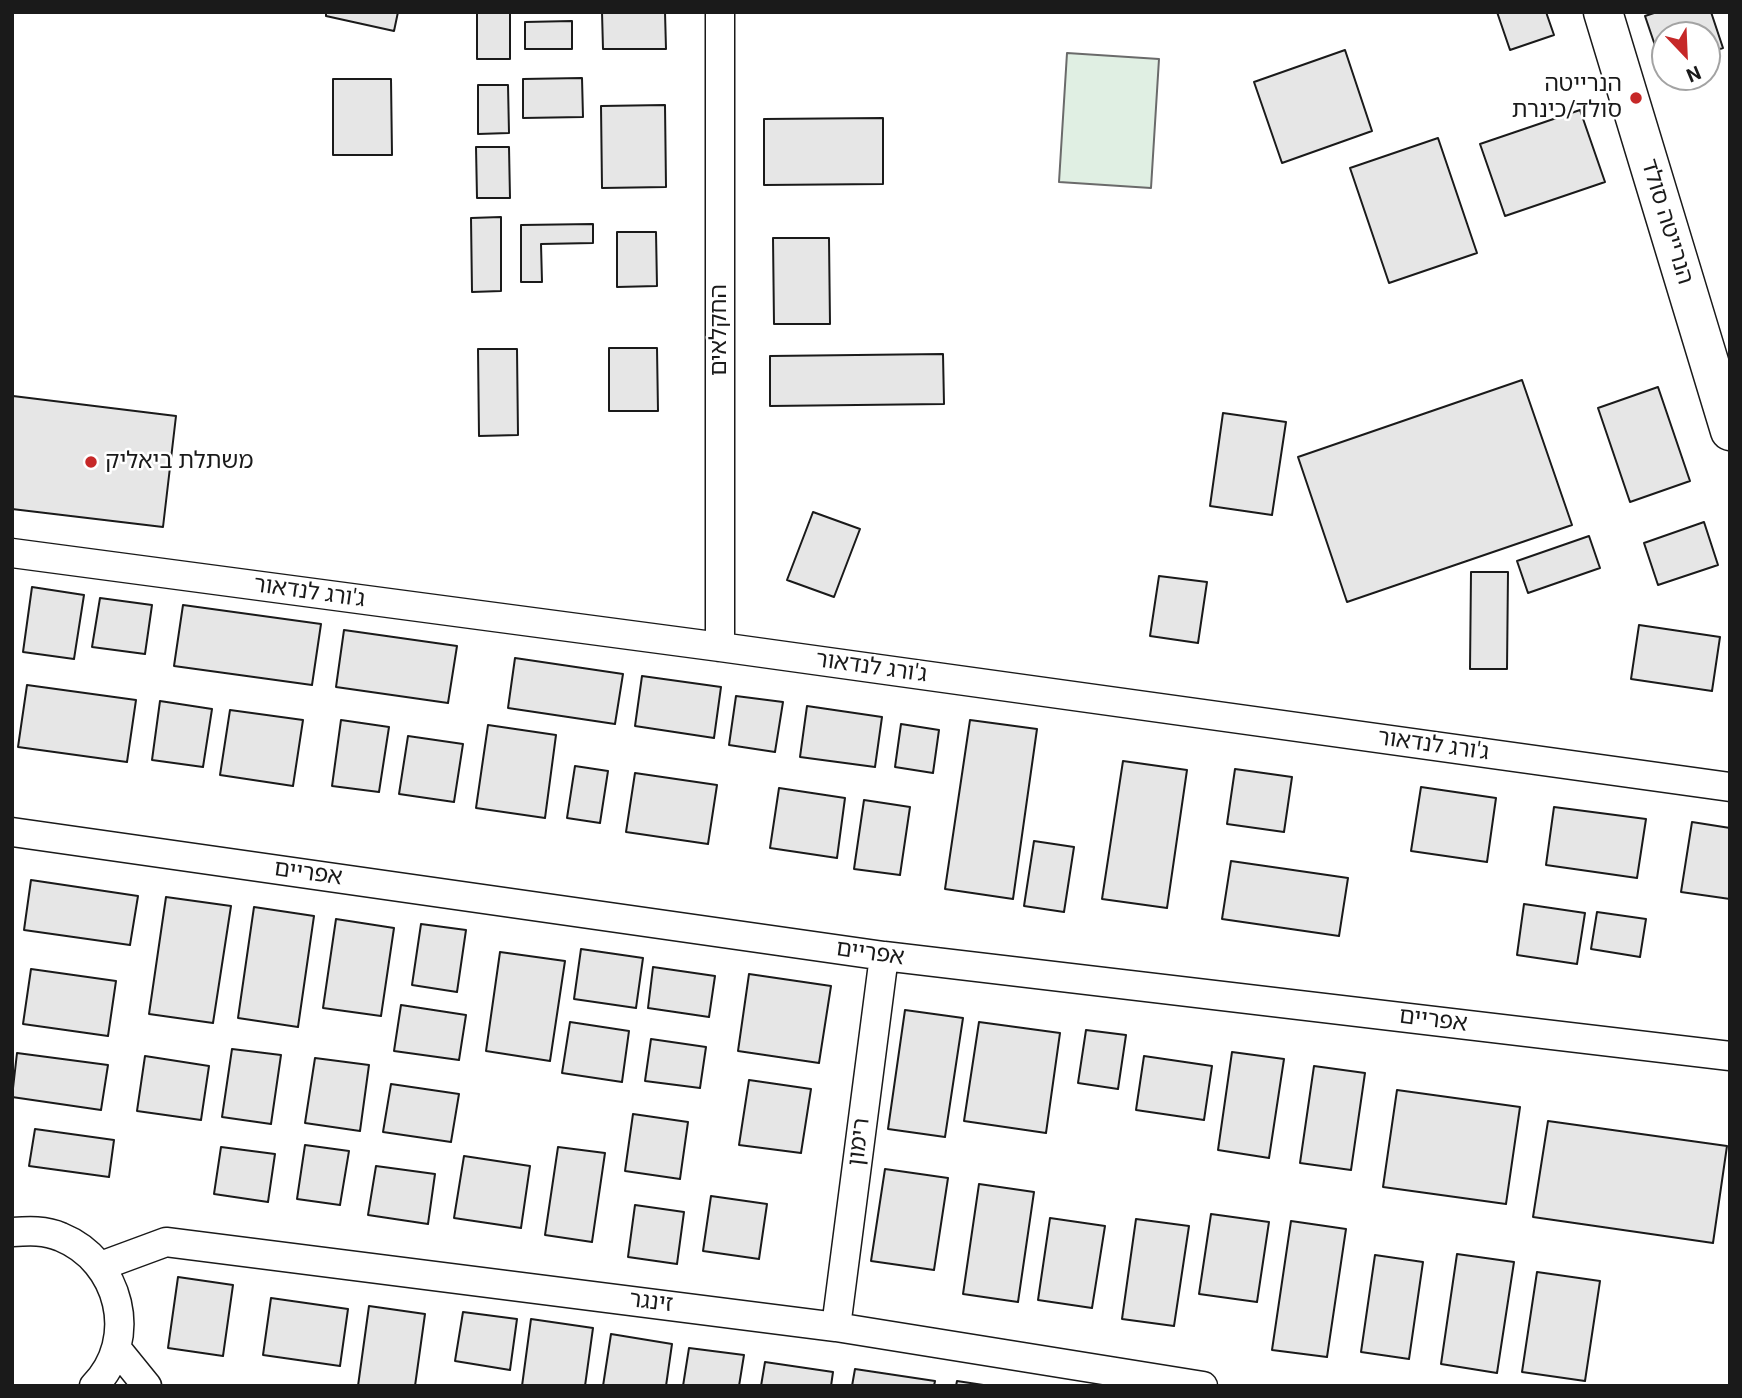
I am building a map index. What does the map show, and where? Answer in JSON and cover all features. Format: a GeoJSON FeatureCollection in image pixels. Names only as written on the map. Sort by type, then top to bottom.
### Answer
{"type":"FeatureCollection","features":[{"type":"Feature","properties":{"kind":"street","name":"החקלאים"},"geometry":{"type":"LineString","coordinates":[[720,12],[720,647]]}},
{"type":"Feature","properties":{"kind":"street","name":"הנרייטה סולד"},"geometry":{"type":"LineString","coordinates":[[1603,12],[1730,431]]}},
{"type":"Feature","properties":{"kind":"street","name":"ג'ורג לנדאור"},"geometry":{"type":"LineString","coordinates":[[12,554],[720,647],[1730,787]]}},
{"type":"Feature","properties":{"kind":"street","name":"אפריים"},"geometry":{"type":"LineString","coordinates":[[12,832],[884,957],[1730,1056]]}},
{"type":"Feature","properties":{"kind":"street","name":"רימון"},"geometry":{"type":"LineString","coordinates":[[836,1327],[884,957]]}},
{"type":"Feature","properties":{"kind":"street"},"geometry":{"type":"LineString","coordinates":[[12,1232],[34,1230],[59,1236],[82,1248],[101,1266],[115,1291],[120,1320],[117,1349],[103,1377],[94,1386]]}},
{"type":"Feature","properties":{"kind":"street","name":"זינגר"},"geometry":{"type":"LineString","coordinates":[[101,1266],[166,1242],[836,1327],[1203,1386]]}},
{"type":"Feature","properties":{"kind":"street"},"geometry":{"type":"LineString","coordinates":[[117,1349],[147,1386]]}},
{"type":"Feature","properties":{"kind":"green space"},"geometry":{"type":"Polygon","coordinates":[[[1067,53],[1159,59],[1151,188],[1059,182],[1067,53]]]}},
{"type":"Feature","properties":{"kind":"building"},"geometry":{"type":"Polygon","coordinates":[[[326,12],[398,12],[394,31],[326,16],[326,12]]]}},
{"type":"Feature","properties":{"kind":"building"},"geometry":{"type":"Polygon","coordinates":[[[477,12],[510,12],[510,59],[477,59],[477,12]]]}},
{"type":"Feature","properties":{"kind":"building"},"geometry":{"type":"Polygon","coordinates":[[[602,12],[665,12],[666,49],[603,49],[602,12]]]}},
{"type":"Feature","properties":{"kind":"building"},"geometry":{"type":"Polygon","coordinates":[[[1497,12],[1546,12],[1554,35],[1510,50],[1497,12]]]}},
{"type":"Feature","properties":{"kind":"building"},"geometry":{"type":"Polygon","coordinates":[[[1657,12],[1711,12],[1714,21],[1651,21],[1651,34],[1645,16],[1657,12]]]}},
{"type":"Feature","properties":{"kind":"building"},"geometry":{"type":"Polygon","coordinates":[[[572,21],[572,49],[525,49],[525,22],[572,21]]]}},
{"type":"Feature","properties":{"kind":"building"},"geometry":{"type":"Polygon","coordinates":[[[1345,50],[1372,131],[1282,163],[1254,82],[1345,50]]]}},
{"type":"Feature","properties":{"kind":"building"},"geometry":{"type":"Polygon","coordinates":[[[582,78],[583,117],[523,118],[523,79],[582,78]]]}},
{"type":"Feature","properties":{"kind":"building"},"geometry":{"type":"Polygon","coordinates":[[[333,79],[391,79],[392,155],[333,155],[333,79]]]}},
{"type":"Feature","properties":{"kind":"building"},"geometry":{"type":"Polygon","coordinates":[[[478,85],[508,85],[509,133],[478,134],[478,85]]]}},
{"type":"Feature","properties":{"kind":"building"},"geometry":{"type":"Polygon","coordinates":[[[665,105],[666,187],[602,188],[601,106],[665,105]]]}},
{"type":"Feature","properties":{"kind":"building"},"geometry":{"type":"Polygon","coordinates":[[[1580,110],[1605,182],[1505,216],[1480,144],[1580,110]]]}},
{"type":"Feature","properties":{"kind":"building"},"geometry":{"type":"Polygon","coordinates":[[[883,118],[883,184],[764,185],[764,119],[883,118]]]}},
{"type":"Feature","properties":{"kind":"building"},"geometry":{"type":"Polygon","coordinates":[[[1438,138],[1477,253],[1389,283],[1350,168],[1438,138]]]}},
{"type":"Feature","properties":{"kind":"building"},"geometry":{"type":"Polygon","coordinates":[[[476,147],[509,147],[510,198],[477,198],[476,147]]]}},
{"type":"Feature","properties":{"kind":"building"},"geometry":{"type":"Polygon","coordinates":[[[501,217],[501,291],[472,292],[471,218],[501,217]]]}},
{"type":"Feature","properties":{"kind":"building"},"geometry":{"type":"Polygon","coordinates":[[[593,224],[593,243],[541,244],[542,282],[521,282],[521,225],[593,224]]]}},
{"type":"Feature","properties":{"kind":"building"},"geometry":{"type":"Polygon","coordinates":[[[617,232],[656,232],[657,286],[617,287],[617,232]]]}},
{"type":"Feature","properties":{"kind":"building"},"geometry":{"type":"Polygon","coordinates":[[[773,238],[829,238],[830,324],[774,324],[773,238]]]}},
{"type":"Feature","properties":{"kind":"building"},"geometry":{"type":"Polygon","coordinates":[[[609,348],[657,348],[658,411],[609,411],[609,348]]]}},
{"type":"Feature","properties":{"kind":"building"},"geometry":{"type":"Polygon","coordinates":[[[478,349],[517,349],[518,435],[479,436],[478,349]]]}},
{"type":"Feature","properties":{"kind":"building"},"geometry":{"type":"Polygon","coordinates":[[[943,354],[944,404],[770,406],[770,356],[943,354]]]}},
{"type":"Feature","properties":{"kind":"building"},"geometry":{"type":"Polygon","coordinates":[[[1522,380],[1572,525],[1347,602],[1298,457],[1522,380]]]}},
{"type":"Feature","properties":{"kind":"building"},"geometry":{"type":"Polygon","coordinates":[[[1658,387],[1690,481],[1630,502],[1598,408],[1658,387]]]}},
{"type":"Feature","properties":{"kind":"building","name":"משתלת ביאליק"},"geometry":{"type":"Polygon","coordinates":[[[13,396],[176,416],[163,527],[12,509],[13,396]]]}},
{"type":"Feature","properties":{"kind":"building"},"geometry":{"type":"Polygon","coordinates":[[[1223,413],[1286,422],[1272,515],[1210,506],[1223,413]]]}},
{"type":"Feature","properties":{"kind":"building"},"geometry":{"type":"Polygon","coordinates":[[[813,512],[860,529],[834,597],[787,580],[813,512]]]}},
{"type":"Feature","properties":{"kind":"building"},"geometry":{"type":"Polygon","coordinates":[[[1704,522],[1718,565],[1658,585],[1644,543],[1704,522]]]}},
{"type":"Feature","properties":{"kind":"building"},"geometry":{"type":"Polygon","coordinates":[[[1589,536],[1600,568],[1528,593],[1517,561],[1589,536]]]}},
{"type":"Feature","properties":{"kind":"building"},"geometry":{"type":"Polygon","coordinates":[[[1471,572],[1508,572],[1507,669],[1470,669],[1471,572]]]}},
{"type":"Feature","properties":{"kind":"building"},"geometry":{"type":"Polygon","coordinates":[[[1159,576],[1207,582],[1198,643],[1150,636],[1159,576]]]}},
{"type":"Feature","properties":{"kind":"building"},"geometry":{"type":"Polygon","coordinates":[[[32,587],[84,595],[74,659],[23,652],[32,587]]]}},
{"type":"Feature","properties":{"kind":"building"},"geometry":{"type":"Polygon","coordinates":[[[100,598],[152,605],[145,654],[92,647],[100,598]]]}},
{"type":"Feature","properties":{"kind":"building"},"geometry":{"type":"Polygon","coordinates":[[[183,605],[321,624],[312,685],[174,666],[183,605]]]}},
{"type":"Feature","properties":{"kind":"building"},"geometry":{"type":"Polygon","coordinates":[[[1639,625],[1720,637],[1712,691],[1631,679],[1639,625]]]}},
{"type":"Feature","properties":{"kind":"building"},"geometry":{"type":"Polygon","coordinates":[[[344,630],[457,646],[448,703],[336,687],[344,630]]]}},
{"type":"Feature","properties":{"kind":"building"},"geometry":{"type":"Polygon","coordinates":[[[515,658],[623,674],[615,724],[508,708],[515,658]]]}},
{"type":"Feature","properties":{"kind":"building"},"geometry":{"type":"Polygon","coordinates":[[[642,676],[721,687],[714,738],[635,726],[642,676]]]}},
{"type":"Feature","properties":{"kind":"building"},"geometry":{"type":"Polygon","coordinates":[[[27,685],[136,700],[127,762],[18,747],[27,685]]]}},
{"type":"Feature","properties":{"kind":"building"},"geometry":{"type":"Polygon","coordinates":[[[736,696],[783,702],[775,752],[729,745],[736,696]]]}},
{"type":"Feature","properties":{"kind":"building"},"geometry":{"type":"Polygon","coordinates":[[[160,701],[212,709],[203,767],[152,760],[160,701]]]}},
{"type":"Feature","properties":{"kind":"building"},"geometry":{"type":"Polygon","coordinates":[[[807,706],[882,717],[875,767],[800,757],[807,706]]]}},
{"type":"Feature","properties":{"kind":"building"},"geometry":{"type":"Polygon","coordinates":[[[230,710],[303,720],[293,786],[220,775],[230,710]]]}},
{"type":"Feature","properties":{"kind":"building"},"geometry":{"type":"Polygon","coordinates":[[[341,720],[389,727],[379,792],[332,786],[341,720]]]}},
{"type":"Feature","properties":{"kind":"building"},"geometry":{"type":"Polygon","coordinates":[[[970,720],[1037,729],[1013,899],[945,889],[970,720]]]}},
{"type":"Feature","properties":{"kind":"building"},"geometry":{"type":"Polygon","coordinates":[[[901,724],[939,730],[933,773],[895,767],[901,724]]]}},
{"type":"Feature","properties":{"kind":"building"},"geometry":{"type":"Polygon","coordinates":[[[488,725],[556,735],[545,818],[476,808],[488,725]]]}},
{"type":"Feature","properties":{"kind":"building"},"geometry":{"type":"Polygon","coordinates":[[[408,736],[463,744],[454,802],[399,794],[408,736]]]}},
{"type":"Feature","properties":{"kind":"building"},"geometry":{"type":"Polygon","coordinates":[[[1123,761],[1187,770],[1167,908],[1102,899],[1123,761]]]}},
{"type":"Feature","properties":{"kind":"building"},"geometry":{"type":"Polygon","coordinates":[[[575,766],[608,771],[600,823],[567,818],[575,766]]]}},
{"type":"Feature","properties":{"kind":"building"},"geometry":{"type":"Polygon","coordinates":[[[1235,769],[1292,777],[1284,832],[1227,824],[1235,769]]]}},
{"type":"Feature","properties":{"kind":"building"},"geometry":{"type":"Polygon","coordinates":[[[635,773],[717,785],[708,844],[626,832],[635,773]]]}},
{"type":"Feature","properties":{"kind":"building"},"geometry":{"type":"Polygon","coordinates":[[[1421,787],[1496,798],[1487,862],[1411,851],[1421,787]]]}},
{"type":"Feature","properties":{"kind":"building"},"geometry":{"type":"Polygon","coordinates":[[[779,788],[845,798],[837,858],[770,848],[779,788]]]}},
{"type":"Feature","properties":{"kind":"building"},"geometry":{"type":"Polygon","coordinates":[[[864,800],[910,807],[900,875],[854,869],[864,800]]]}},
{"type":"Feature","properties":{"kind":"building"},"geometry":{"type":"Polygon","coordinates":[[[1554,807],[1646,819],[1637,878],[1546,865],[1554,807]]]}},
{"type":"Feature","properties":{"kind":"building"},"geometry":{"type":"Polygon","coordinates":[[[1692,822],[1730,828],[1730,899],[1681,892],[1692,822]]]}},
{"type":"Feature","properties":{"kind":"building"},"geometry":{"type":"Polygon","coordinates":[[[1034,841],[1074,847],[1064,912],[1024,906],[1034,841]]]}},
{"type":"Feature","properties":{"kind":"building"},"geometry":{"type":"Polygon","coordinates":[[[1231,861],[1348,878],[1339,936],[1222,919],[1231,861]]]}},
{"type":"Feature","properties":{"kind":"building"},"geometry":{"type":"Polygon","coordinates":[[[31,880],[138,896],[130,945],[24,930],[31,880]]]}},
{"type":"Feature","properties":{"kind":"building"},"geometry":{"type":"Polygon","coordinates":[[[166,897],[231,906],[213,1023],[149,1014],[166,897]]]}},
{"type":"Feature","properties":{"kind":"building"},"geometry":{"type":"Polygon","coordinates":[[[1524,904],[1585,913],[1577,964],[1517,955],[1524,904]]]}},
{"type":"Feature","properties":{"kind":"building"},"geometry":{"type":"Polygon","coordinates":[[[254,907],[314,916],[298,1027],[238,1018],[254,907]]]}},
{"type":"Feature","properties":{"kind":"building"},"geometry":{"type":"Polygon","coordinates":[[[1597,912],[1646,919],[1640,957],[1591,949],[1597,912]]]}},
{"type":"Feature","properties":{"kind":"building"},"geometry":{"type":"Polygon","coordinates":[[[336,919],[394,928],[381,1016],[323,1008],[336,919]]]}},
{"type":"Feature","properties":{"kind":"building"},"geometry":{"type":"Polygon","coordinates":[[[421,924],[466,930],[457,992],[412,985],[421,924]]]}},
{"type":"Feature","properties":{"kind":"building"},"geometry":{"type":"Polygon","coordinates":[[[581,949],[643,958],[636,1008],[574,999],[581,949]]]}},
{"type":"Feature","properties":{"kind":"building"},"geometry":{"type":"Polygon","coordinates":[[[500,952],[565,961],[550,1061],[486,1051],[500,952]]]}},
{"type":"Feature","properties":{"kind":"building"},"geometry":{"type":"Polygon","coordinates":[[[653,967],[715,976],[709,1017],[648,1008],[653,967]]]}},
{"type":"Feature","properties":{"kind":"building"},"geometry":{"type":"Polygon","coordinates":[[[31,969],[116,981],[108,1036],[23,1024],[31,969]]]}},
{"type":"Feature","properties":{"kind":"building"},"geometry":{"type":"Polygon","coordinates":[[[749,974],[831,986],[819,1063],[738,1051],[749,974]]]}},
{"type":"Feature","properties":{"kind":"building"},"geometry":{"type":"Polygon","coordinates":[[[401,1005],[466,1015],[459,1060],[394,1051],[401,1005]]]}},
{"type":"Feature","properties":{"kind":"building"},"geometry":{"type":"Polygon","coordinates":[[[905,1010],[963,1018],[945,1137],[888,1129],[905,1010]]]}},
{"type":"Feature","properties":{"kind":"building"},"geometry":{"type":"Polygon","coordinates":[[[570,1022],[629,1031],[622,1082],[562,1073],[570,1022]]]}},
{"type":"Feature","properties":{"kind":"building"},"geometry":{"type":"Polygon","coordinates":[[[979,1022],[1060,1033],[1046,1133],[964,1121],[979,1022]]]}},
{"type":"Feature","properties":{"kind":"building"},"geometry":{"type":"Polygon","coordinates":[[[1086,1030],[1126,1035],[1118,1089],[1078,1083],[1086,1030]]]}},
{"type":"Feature","properties":{"kind":"building"},"geometry":{"type":"Polygon","coordinates":[[[651,1039],[706,1047],[700,1088],[645,1081],[651,1039]]]}},
{"type":"Feature","properties":{"kind":"building"},"geometry":{"type":"Polygon","coordinates":[[[232,1049],[281,1055],[271,1124],[222,1117],[232,1049]]]}},
{"type":"Feature","properties":{"kind":"building"},"geometry":{"type":"Polygon","coordinates":[[[1232,1052],[1284,1059],[1269,1158],[1218,1150],[1232,1052]]]}},
{"type":"Feature","properties":{"kind":"building"},"geometry":{"type":"Polygon","coordinates":[[[17,1053],[108,1065],[101,1110],[12,1097],[17,1053]]]}},
{"type":"Feature","properties":{"kind":"building"},"geometry":{"type":"Polygon","coordinates":[[[145,1056],[209,1066],[201,1120],[137,1111],[145,1056]]]}},
{"type":"Feature","properties":{"kind":"building"},"geometry":{"type":"Polygon","coordinates":[[[1144,1056],[1212,1066],[1204,1120],[1136,1110],[1144,1056]]]}},
{"type":"Feature","properties":{"kind":"building"},"geometry":{"type":"Polygon","coordinates":[[[315,1058],[369,1065],[360,1131],[305,1123],[315,1058]]]}},
{"type":"Feature","properties":{"kind":"building"},"geometry":{"type":"Polygon","coordinates":[[[1314,1066],[1365,1073],[1351,1170],[1300,1163],[1314,1066]]]}},
{"type":"Feature","properties":{"kind":"building"},"geometry":{"type":"Polygon","coordinates":[[[749,1080],[811,1089],[801,1153],[739,1145],[749,1080]]]}},
{"type":"Feature","properties":{"kind":"building"},"geometry":{"type":"Polygon","coordinates":[[[391,1084],[459,1094],[451,1142],[383,1132],[391,1084]]]}},
{"type":"Feature","properties":{"kind":"building"},"geometry":{"type":"Polygon","coordinates":[[[1397,1090],[1520,1107],[1506,1204],[1383,1187],[1397,1090]]]}},
{"type":"Feature","properties":{"kind":"building"},"geometry":{"type":"Polygon","coordinates":[[[633,1114],[688,1122],[680,1179],[625,1171],[633,1114]]]}},
{"type":"Feature","properties":{"kind":"building"},"geometry":{"type":"Polygon","coordinates":[[[1548,1121],[1727,1146],[1713,1243],[1533,1217],[1548,1121]]]}},
{"type":"Feature","properties":{"kind":"building"},"geometry":{"type":"Polygon","coordinates":[[[35,1129],[114,1140],[109,1177],[29,1166],[35,1129]]]}},
{"type":"Feature","properties":{"kind":"building"},"geometry":{"type":"Polygon","coordinates":[[[305,1145],[349,1151],[340,1205],[297,1199],[305,1145]]]}},
{"type":"Feature","properties":{"kind":"building"},"geometry":{"type":"Polygon","coordinates":[[[221,1147],[275,1154],[268,1202],[214,1194],[221,1147]]]}},
{"type":"Feature","properties":{"kind":"building"},"geometry":{"type":"Polygon","coordinates":[[[558,1147],[605,1153],[592,1242],[545,1235],[558,1147]]]}},
{"type":"Feature","properties":{"kind":"building"},"geometry":{"type":"Polygon","coordinates":[[[464,1156],[530,1166],[521,1228],[454,1218],[464,1156]]]}},
{"type":"Feature","properties":{"kind":"building"},"geometry":{"type":"Polygon","coordinates":[[[376,1166],[435,1174],[428,1224],[368,1215],[376,1166]]]}},
{"type":"Feature","properties":{"kind":"building"},"geometry":{"type":"Polygon","coordinates":[[[885,1169],[948,1178],[934,1270],[871,1261],[885,1169]]]}},
{"type":"Feature","properties":{"kind":"building"},"geometry":{"type":"Polygon","coordinates":[[[979,1184],[1034,1192],[1018,1302],[963,1294],[979,1184]]]}},
{"type":"Feature","properties":{"kind":"building"},"geometry":{"type":"Polygon","coordinates":[[[711,1196],[767,1204],[759,1259],[703,1251],[711,1196]]]}},
{"type":"Feature","properties":{"kind":"building"},"geometry":{"type":"Polygon","coordinates":[[[635,1205],[684,1212],[677,1264],[628,1257],[635,1205]]]}},
{"type":"Feature","properties":{"kind":"building"},"geometry":{"type":"Polygon","coordinates":[[[1211,1214],[1269,1222],[1257,1302],[1199,1294],[1211,1214]]]}},
{"type":"Feature","properties":{"kind":"building"},"geometry":{"type":"Polygon","coordinates":[[[1050,1218],[1105,1226],[1092,1308],[1038,1300],[1050,1218]]]}},
{"type":"Feature","properties":{"kind":"building"},"geometry":{"type":"Polygon","coordinates":[[[1136,1219],[1189,1226],[1174,1326],[1122,1319],[1136,1219]]]}},
{"type":"Feature","properties":{"kind":"building"},"geometry":{"type":"Polygon","coordinates":[[[1291,1221],[1346,1229],[1327,1357],[1272,1350],[1291,1221]]]}},
{"type":"Feature","properties":{"kind":"building"},"geometry":{"type":"Polygon","coordinates":[[[1457,1254],[1514,1262],[1497,1373],[1441,1364],[1457,1254]]]}},
{"type":"Feature","properties":{"kind":"building"},"geometry":{"type":"Polygon","coordinates":[[[1375,1255],[1423,1262],[1409,1359],[1361,1352],[1375,1255]]]}},
{"type":"Feature","properties":{"kind":"building"},"geometry":{"type":"Polygon","coordinates":[[[1537,1272],[1600,1281],[1585,1381],[1522,1372],[1537,1272]]]}},
{"type":"Feature","properties":{"kind":"building"},"geometry":{"type":"Polygon","coordinates":[[[178,1277],[233,1285],[223,1356],[168,1348],[178,1277]]]}},
{"type":"Feature","properties":{"kind":"building"},"geometry":{"type":"Polygon","coordinates":[[[271,1298],[348,1309],[340,1366],[263,1355],[271,1298]]]}},
{"type":"Feature","properties":{"kind":"building"},"geometry":{"type":"Polygon","coordinates":[[[369,1306],[425,1314],[415,1386],[358,1386],[369,1306]]]}},
{"type":"Feature","properties":{"kind":"building"},"geometry":{"type":"Polygon","coordinates":[[[463,1312],[517,1319],[510,1370],[455,1361],[463,1312]]]}},
{"type":"Feature","properties":{"kind":"building"},"geometry":{"type":"Polygon","coordinates":[[[531,1319],[593,1328],[585,1386],[522,1386],[531,1319]]]}},
{"type":"Feature","properties":{"kind":"building"},"geometry":{"type":"Polygon","coordinates":[[[611,1334],[672,1344],[666,1386],[603,1386],[611,1334]]]}},
{"type":"Feature","properties":{"kind":"building"},"geometry":{"type":"Polygon","coordinates":[[[689,1348],[744,1355],[739,1386],[683,1386],[689,1348]]]}},
{"type":"Feature","properties":{"kind":"building"},"geometry":{"type":"Polygon","coordinates":[[[765,1362],[833,1372],[831,1386],[761,1386],[765,1362]]]}},
{"type":"Feature","properties":{"kind":"building"},"geometry":{"type":"Polygon","coordinates":[[[855,1369],[935,1381],[934,1386],[852,1386],[855,1369]]]}},
{"type":"Feature","properties":{"kind":"building"},"geometry":{"type":"Polygon","coordinates":[[[957,1381],[990,1386],[956,1386],[957,1381]]]}},
{"type":"Feature","properties":{"kind":"place","name":"הנרייטה סולד/כינרת"},"geometry":{"type":"Point","coordinates":[1636,98]}},
{"type":"Feature","properties":{"kind":"place","name":"משתלת ביאליק"},"geometry":{"type":"Point","coordinates":[91,462]}}]}
